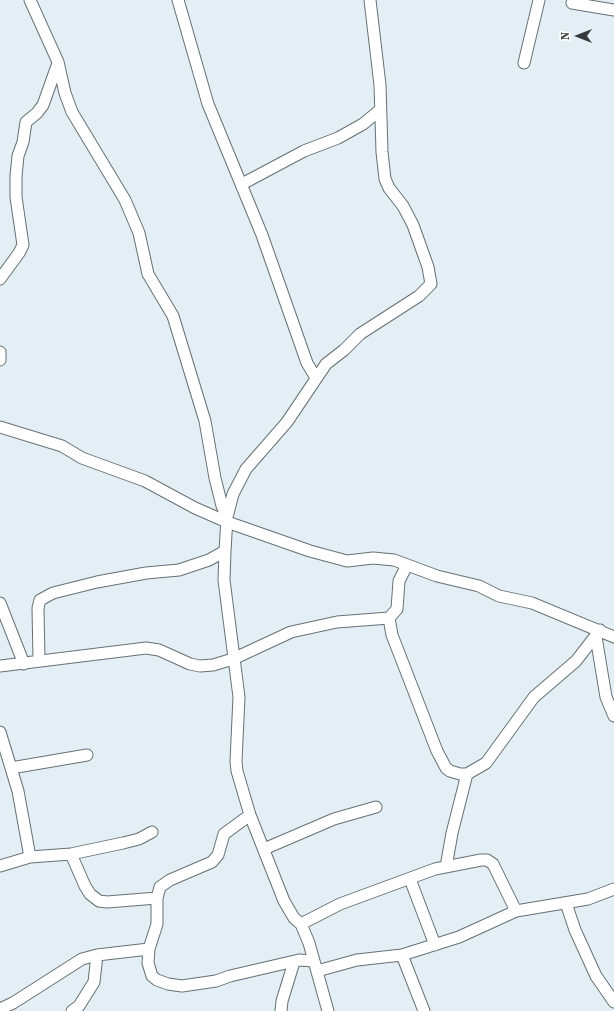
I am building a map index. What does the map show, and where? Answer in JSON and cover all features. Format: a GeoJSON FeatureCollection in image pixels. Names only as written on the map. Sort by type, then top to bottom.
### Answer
{"type":"FeatureCollection","features":[{"type":"Feature","properties":{"kind":"street"},"geometry":{"type":"LineString","coordinates":[[30,0],[58,62],[65,93],[72,112],[124,200],[139,233],[148,274],[173,316],[205,421],[215,478],[227,519]]}},
{"type":"Feature","properties":{"kind":"street"},"geometry":{"type":"LineString","coordinates":[[178,0],[208,104],[242,184],[313,383]]}},
{"type":"Feature","properties":{"kind":"street"},"geometry":{"type":"LineString","coordinates":[[328,1011],[302,924],[294,918],[284,901],[250,815],[237,771],[236,761],[239,697],[224,580],[224,551],[227,519],[233,494],[246,469],[287,422],[326,364],[344,350],[360,334],[419,296],[431,284],[428,267],[413,225],[403,206],[389,188],[385,179],[380,110],[380,85],[370,0]]}},
{"type":"Feature","properties":{"kind":"street"},"geometry":{"type":"LineString","coordinates":[[524,63],[539,0]]}},
{"type":"Feature","properties":{"kind":"street"},"geometry":{"type":"LineString","coordinates":[[572,3],[611,6]]}},
{"type":"Feature","properties":{"kind":"street"},"geometry":{"type":"LineString","coordinates":[[0,279],[23,245],[16,197],[16,176],[18,156],[24,142],[26,125],[28,120],[37,113],[43,105],[58,62]]}},
{"type":"Feature","properties":{"kind":"street"},"geometry":{"type":"LineString","coordinates":[[242,184],[304,151],[338,138],[363,124],[380,110]]}},
{"type":"Feature","properties":{"kind":"street"},"geometry":{"type":"LineString","coordinates":[[0,352],[0,360]]}},
{"type":"Feature","properties":{"kind":"street"},"geometry":{"type":"LineString","coordinates":[[0,427],[62,446],[82,458],[145,481],[195,508],[337,559],[354,561],[383,558],[437,576],[479,586],[499,596],[532,603],[598,633],[614,637]]}},
{"type":"Feature","properties":{"kind":"street"},"geometry":{"type":"LineString","coordinates":[[39,660],[38,608],[40,600],[52,593],[97,582],[146,573],[179,570],[209,560],[224,551]]}},
{"type":"Feature","properties":{"kind":"street"},"geometry":{"type":"LineString","coordinates":[[0,666],[146,648],[159,650],[190,664],[200,666],[213,665],[233,659],[291,632],[337,622],[389,618],[397,609],[399,581],[407,565]]}},
{"type":"Feature","properties":{"kind":"street"},"geometry":{"type":"LineString","coordinates":[[0,603],[24,664]]}},
{"type":"Feature","properties":{"kind":"street"},"geometry":{"type":"LineString","coordinates":[[389,618],[392,634],[436,751],[450,771],[467,774],[486,763],[534,698],[576,661],[598,633]]}},
{"type":"Feature","properties":{"kind":"street"},"geometry":{"type":"LineString","coordinates":[[598,633],[606,697],[614,716]]}},
{"type":"Feature","properties":{"kind":"street"},"geometry":{"type":"LineString","coordinates":[[0,733],[18,791],[30,858]]}},
{"type":"Feature","properties":{"kind":"street"},"geometry":{"type":"LineString","coordinates":[[11,768],[87,754]]}},
{"type":"Feature","properties":{"kind":"street"},"geometry":{"type":"LineString","coordinates":[[446,867],[452,833],[467,774]]}},
{"type":"Feature","properties":{"kind":"street"},"geometry":{"type":"LineString","coordinates":[[264,849],[334,819],[376,807]]}},
{"type":"Feature","properties":{"kind":"street"},"geometry":{"type":"LineString","coordinates":[[250,815],[224,834],[218,855],[212,862],[164,883],[157,898],[157,924],[149,950],[148,963],[152,976],[157,980],[168,984],[182,986],[216,981],[262,968],[304,960],[315,966],[402,955],[459,937],[516,911],[588,899],[614,889]]}},
{"type":"Feature","properties":{"kind":"street"},"geometry":{"type":"LineString","coordinates":[[0,866],[30,858],[71,854],[139,840],[152,832]]}},
{"type":"Feature","properties":{"kind":"street"},"geometry":{"type":"LineString","coordinates":[[71,854],[85,886],[90,894],[99,901],[107,902],[157,898]]}},
{"type":"Feature","properties":{"kind":"street"},"geometry":{"type":"LineString","coordinates":[[302,924],[340,904],[446,867],[481,860],[491,862],[516,911]]}},
{"type":"Feature","properties":{"kind":"street"},"geometry":{"type":"LineString","coordinates":[[410,879],[435,945]]}},
{"type":"Feature","properties":{"kind":"street"},"geometry":{"type":"LineString","coordinates":[[566,903],[575,930],[596,976],[614,1002]]}},
{"type":"Feature","properties":{"kind":"street"},"geometry":{"type":"LineString","coordinates":[[0,1009],[13,1003],[82,959],[97,955],[149,950]]}},
{"type":"Feature","properties":{"kind":"street"},"geometry":{"type":"LineString","coordinates":[[72,1011],[79,1006],[92,986],[96,973],[97,955]]}},
{"type":"Feature","properties":{"kind":"street"},"geometry":{"type":"LineString","coordinates":[[402,955],[424,1011]]}},
{"type":"Feature","properties":{"kind":"street"},"geometry":{"type":"LineString","coordinates":[[281,1011],[282,1001],[294,962]]}}]}
